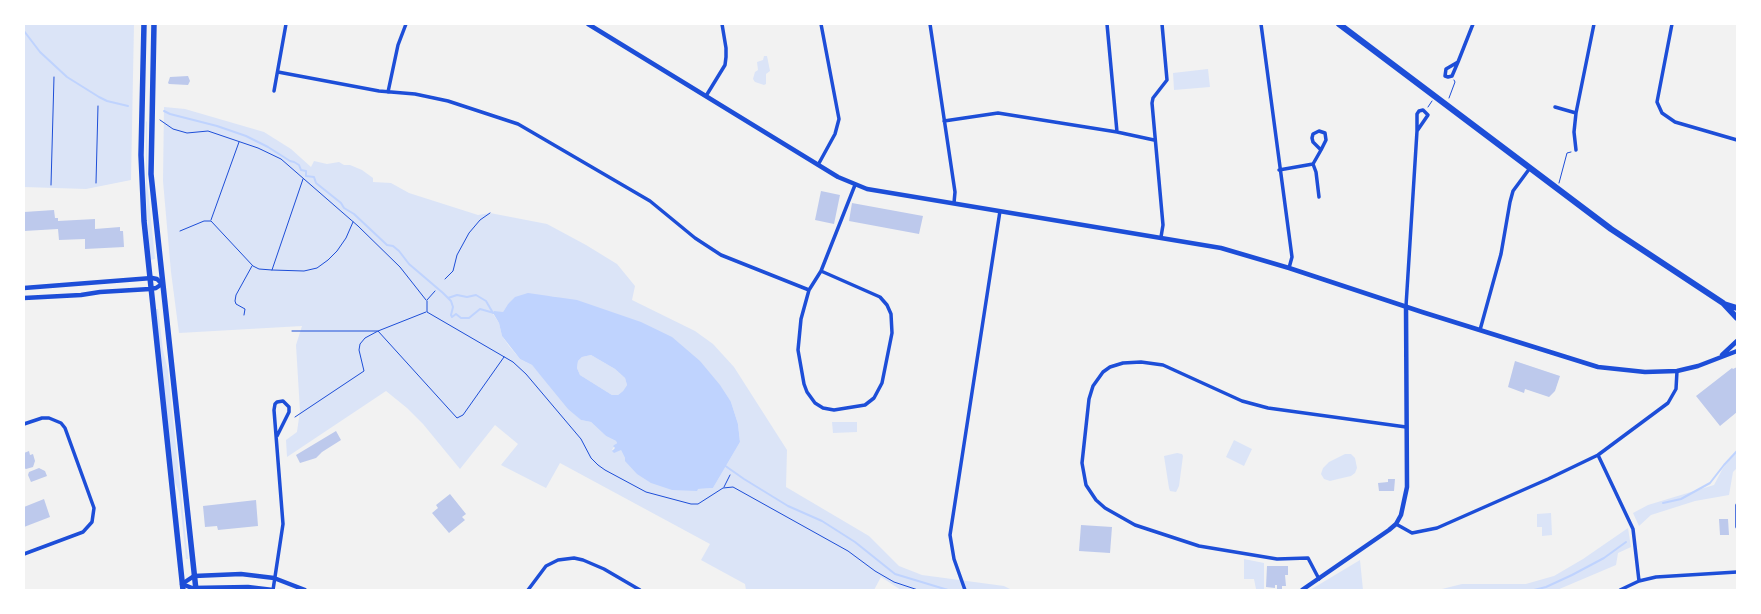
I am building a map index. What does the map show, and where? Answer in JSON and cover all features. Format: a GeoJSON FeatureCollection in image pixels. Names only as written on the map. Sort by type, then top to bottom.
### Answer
{"type":"FeatureCollection","features":[{"type":"Feature","properties":{"kind":"main road"},"geometry":{"type":"LineString","coordinates":[[144,24],[141,179],[150,289],[182,587]]}},
{"type":"Feature","properties":{"kind":"main road"},"geometry":{"type":"LineString","coordinates":[[154,24],[151,109],[151,174],[195,589]]}},
{"type":"Feature","properties":{"kind":"main road"},"geometry":{"type":"LineString","coordinates":[[1339,24],[1557,189],[1646,253],[1723,303],[1737,308]]}},
{"type":"Feature","properties":{"kind":"main road"},"geometry":{"type":"LineString","coordinates":[[1723,303],[1737,318]]}},
{"type":"Feature","properties":{"kind":"street"},"geometry":{"type":"LineString","coordinates":[[274,91],[286,24]]}},
{"type":"Feature","properties":{"kind":"street"},"geometry":{"type":"LineString","coordinates":[[388,92],[398,45],[406,24]]}},
{"type":"Feature","properties":{"kind":"street"},"geometry":{"type":"LineString","coordinates":[[588,24],[818,166],[855,185],[874,190],[954,204],[1161,237],[1227,250],[1289,268],[1598,367],[1645,372],[1677,371],[1698,366],[1737,351]]}},
{"type":"Feature","properties":{"kind":"street"},"geometry":{"type":"LineString","coordinates":[[706,96],[724,65],[726,57],[722,24]]}},
{"type":"Feature","properties":{"kind":"street"},"geometry":{"type":"LineString","coordinates":[[818,166],[835,134],[839,119],[821,24]]}},
{"type":"Feature","properties":{"kind":"street"},"geometry":{"type":"LineString","coordinates":[[930,24],[955,192],[954,204]]}},
{"type":"Feature","properties":{"kind":"street"},"geometry":{"type":"LineString","coordinates":[[1107,24],[1117,132]]}},
{"type":"Feature","properties":{"kind":"street"},"geometry":{"type":"LineString","coordinates":[[1161,237],[1163,225],[1154,140],[1153,98],[1167,80],[1162,24]]}},
{"type":"Feature","properties":{"kind":"street"},"geometry":{"type":"LineString","coordinates":[[1261,24],[1279,170],[1292,257],[1289,268]]}},
{"type":"Feature","properties":{"kind":"street"},"geometry":{"type":"LineString","coordinates":[[1458,62],[1444,72],[1446,77],[1452,76],[1458,62],[1473,24]]}},
{"type":"Feature","properties":{"kind":"street"},"geometry":{"type":"LineString","coordinates":[[1576,150],[1574,132],[1576,113],[1594,24]]}},
{"type":"Feature","properties":{"kind":"street"},"geometry":{"type":"LineString","coordinates":[[1672,24],[1657,102],[1662,113],[1675,122],[1737,140]]}},
{"type":"Feature","properties":{"kind":"street"},"geometry":{"type":"LineString","coordinates":[[278,72],[388,92],[415,94],[448,101],[518,124],[650,201],[695,238],[720,255],[809,290]]}},
{"type":"Feature","properties":{"kind":"street"},"geometry":{"type":"LineString","coordinates":[[1555,107],[1576,113]]}},
{"type":"Feature","properties":{"kind":"street"},"geometry":{"type":"LineString","coordinates":[[1302,590],[1396,524],[1405,502],[1407,487],[1406,306],[1417,113],[1420,110],[1425,111],[1427,117],[1417,131]]}},
{"type":"Feature","properties":{"kind":"street"},"geometry":{"type":"LineString","coordinates":[[944,121],[998,113],[1117,132],[1154,140]]}},
{"type":"Feature","properties":{"kind":"street"},"geometry":{"type":"LineString","coordinates":[[1313,164],[1321,150],[1326,138],[1325,133],[1319,131],[1313,134],[1312,138],[1313,142],[1321,150]]}},
{"type":"Feature","properties":{"kind":"street"},"geometry":{"type":"LineString","coordinates":[[1279,170],[1313,164]]}},
{"type":"Feature","properties":{"kind":"street"},"geometry":{"type":"LineString","coordinates":[[1313,164],[1316,172],[1319,197]]}},
{"type":"Feature","properties":{"kind":"street"},"geometry":{"type":"LineString","coordinates":[[1480,330],[1501,254],[1513,191],[1530,168]]}},
{"type":"Feature","properties":{"kind":"street"},"geometry":{"type":"LineString","coordinates":[[821,271],[880,297],[887,305],[891,314],[892,332],[882,383],[879,392],[870,402],[865,405],[827,410],[815,403],[806,392],[801,375],[798,339],[801,318],[809,290],[821,271],[855,185]]}},
{"type":"Feature","properties":{"kind":"street"},"geometry":{"type":"LineString","coordinates":[[965,590],[954,559],[950,535],[1000,211]]}},
{"type":"Feature","properties":{"kind":"street"},"geometry":{"type":"LineString","coordinates":[[24,288],[149,279],[157,279],[162,284],[156,288],[150,289],[100,292],[81,296],[24,298]]}},
{"type":"Feature","properties":{"kind":"street"},"geometry":{"type":"LineString","coordinates":[[1719,357],[1737,341]]}},
{"type":"Feature","properties":{"kind":"street"},"geometry":{"type":"LineString","coordinates":[[1319,578],[1308,558],[1277,559],[1199,546],[1134,525],[1108,510],[1096,500],[1086,485],[1082,463],[1089,398],[1093,386],[1103,372],[1116,365],[1131,362],[1163,365],[1242,401],[1268,408],[1406,427]]}},
{"type":"Feature","properties":{"kind":"street"},"geometry":{"type":"LineString","coordinates":[[1396,524],[1412,533],[1437,528],[1598,455],[1668,403],[1676,389],[1677,371]]}},
{"type":"Feature","properties":{"kind":"street"},"geometry":{"type":"LineString","coordinates":[[182,587],[195,589],[248,587],[273,590],[283,524],[274,406],[277,402],[283,401],[289,407],[289,412],[277,436]]}},
{"type":"Feature","properties":{"kind":"street"},"geometry":{"type":"LineString","coordinates":[[24,424],[42,418],[49,418],[61,423],[65,428],[94,508],[92,522],[83,532],[24,554]]}},
{"type":"Feature","properties":{"kind":"street"},"geometry":{"type":"LineString","coordinates":[[1598,455],[1633,529],[1639,581]]}},
{"type":"Feature","properties":{"kind":"street"},"geometry":{"type":"LineString","coordinates":[[1737,505],[1737,527]]}},
{"type":"Feature","properties":{"kind":"street"},"geometry":{"type":"LineString","coordinates":[[528,590],[546,566],[558,560],[574,558],[583,560],[604,569],[640,590]]}},
{"type":"Feature","properties":{"kind":"street"},"geometry":{"type":"LineString","coordinates":[[1620,590],[1639,581],[1656,577],[1737,572]]}},
{"type":"Feature","properties":{"kind":"street"},"geometry":{"type":"LineString","coordinates":[[182,587],[194,576],[224,574],[274,578],[305,590]]}},
{"type":"Feature","properties":{"kind":"path"},"geometry":{"type":"LineString","coordinates":[[1446,104],[1455,82],[1452,76]]}},
{"type":"Feature","properties":{"kind":"path"},"geometry":{"type":"LineString","coordinates":[[51,185],[54,77]]}},
{"type":"Feature","properties":{"kind":"path"},"geometry":{"type":"LineString","coordinates":[[1425,111],[1436,96]]}},
{"type":"Feature","properties":{"kind":"path"},"geometry":{"type":"LineString","coordinates":[[96,183],[98,106]]}},
{"type":"Feature","properties":{"kind":"path"},"geometry":{"type":"LineString","coordinates":[[160,120],[173,129],[187,133],[208,131],[258,148],[281,160],[353,221],[400,267],[427,301],[427,312]]}},
{"type":"Feature","properties":{"kind":"path"},"geometry":{"type":"LineString","coordinates":[[211,221],[239,142]]}},
{"type":"Feature","properties":{"kind":"path"},"geometry":{"type":"LineString","coordinates":[[1557,189],[1567,153],[1576,150]]}},
{"type":"Feature","properties":{"kind":"path"},"geometry":{"type":"LineString","coordinates":[[272,270],[303,178]]}},
{"type":"Feature","properties":{"kind":"path"},"geometry":{"type":"LineString","coordinates":[[445,279],[453,271],[457,255],[469,233],[480,220],[490,213]]}},
{"type":"Feature","properties":{"kind":"path"},"geometry":{"type":"LineString","coordinates":[[180,231],[204,221],[211,221],[253,266],[259,269],[304,271],[317,268],[337,251],[346,238],[353,221]]}},
{"type":"Feature","properties":{"kind":"path"},"geometry":{"type":"LineString","coordinates":[[244,315],[245,309],[236,304],[236,295],[253,266]]}},
{"type":"Feature","properties":{"kind":"path"},"geometry":{"type":"LineString","coordinates":[[427,301],[435,291]]}},
{"type":"Feature","properties":{"kind":"path"},"geometry":{"type":"LineString","coordinates":[[295,417],[364,371],[359,350],[360,344],[365,338],[378,331],[427,312]]}},
{"type":"Feature","properties":{"kind":"path"},"geometry":{"type":"LineString","coordinates":[[427,312],[504,357],[526,374],[580,439],[591,458],[598,465],[646,492],[691,504],[698,504],[724,488],[733,487],[837,545],[894,582],[918,590]]}},
{"type":"Feature","properties":{"kind":"path"},"geometry":{"type":"LineString","coordinates":[[292,331],[378,331],[456,418],[463,415],[504,357]]}},
{"type":"Feature","properties":{"kind":"path"},"geometry":{"type":"LineString","coordinates":[[724,488],[730,475]]}},
{"type":"Feature","properties":{"kind":"shaded area"},"geometry":{"type":"Polygon","coordinates":[[[24,24],[134,24],[131,180],[86,189],[24,187],[24,24]]]}},
{"type":"Feature","properties":{"kind":"shaded area"},"geometry":{"type":"Polygon","coordinates":[[[764,56],[767,56],[770,71],[766,74],[766,84],[764,85],[755,82],[753,79],[755,72],[758,70],[757,62],[763,60],[764,56]]]}},
{"type":"Feature","properties":{"kind":"shaded area"},"geometry":{"type":"Polygon","coordinates":[[[1208,69],[1210,87],[1174,90],[1173,73],[1208,69]]]}},
{"type":"Feature","properties":{"kind":"shaded area"},"geometry":{"type":"Polygon","coordinates":[[[164,107],[185,109],[264,132],[291,149],[311,167],[314,161],[327,164],[339,162],[362,170],[373,178],[373,182],[391,183],[409,193],[478,215],[490,213],[547,224],[617,264],[635,286],[632,300],[695,331],[713,344],[734,367],[787,450],[786,487],[869,536],[899,566],[922,575],[1004,586],[1012,590],[901,590],[881,577],[874,590],[746,590],[745,584],[701,560],[710,544],[560,463],[546,488],[501,465],[518,444],[495,425],[460,469],[423,424],[407,408],[386,391],[287,457],[286,440],[297,432],[300,411],[296,345],[302,326],[179,333],[171,272],[163,181],[164,107]],[[546,296],[508,304],[503,312],[493,314],[499,323],[502,336],[509,346],[520,359],[532,365],[581,420],[591,422],[606,436],[617,442],[612,450],[621,450],[625,458],[698,489],[713,488],[740,442],[738,424],[731,402],[557,297],[546,296]]]}},
{"type":"Feature","properties":{"kind":"shaded area"},"geometry":{"type":"Polygon","coordinates":[[[146,121],[147,180],[155,259],[150,260],[146,193],[146,121]]]}},
{"type":"Feature","properties":{"kind":"shaded area"},"geometry":{"type":"Polygon","coordinates":[[[155,309],[158,309],[163,350],[168,371],[188,559],[186,559],[179,492],[174,480],[155,309]]]}},
{"type":"Feature","properties":{"kind":"shaded area"},"geometry":{"type":"Polygon","coordinates":[[[591,355],[615,369],[625,378],[627,385],[618,395],[612,395],[580,375],[577,368],[578,361],[582,357],[591,355]]]}},
{"type":"Feature","properties":{"kind":"shaded area"},"geometry":{"type":"Polygon","coordinates":[[[832,422],[857,422],[857,432],[833,433],[832,422]]]}},
{"type":"Feature","properties":{"kind":"shaded area"},"geometry":{"type":"Polygon","coordinates":[[[1234,440],[1252,449],[1244,466],[1226,457],[1234,440]]]}},
{"type":"Feature","properties":{"kind":"shaded area"},"geometry":{"type":"Polygon","coordinates":[[[1737,451],[1737,468],[1733,472],[1729,495],[1695,501],[1651,515],[1639,526],[1633,513],[1648,505],[1714,485],[1723,468],[1737,451]]]}},
{"type":"Feature","properties":{"kind":"shaded area"},"geometry":{"type":"Polygon","coordinates":[[[1177,453],[1182,454],[1183,456],[1179,486],[1176,492],[1170,491],[1169,488],[1164,456],[1177,453]]]}},
{"type":"Feature","properties":{"kind":"shaded area"},"geometry":{"type":"Polygon","coordinates":[[[1345,454],[1351,454],[1355,458],[1357,468],[1355,473],[1351,476],[1330,481],[1324,479],[1321,474],[1323,468],[1329,462],[1345,454]]]}},
{"type":"Feature","properties":{"kind":"shaded area"},"geometry":{"type":"Polygon","coordinates":[[[1551,513],[1552,535],[1542,536],[1542,527],[1537,527],[1537,514],[1551,513]]]}},
{"type":"Feature","properties":{"kind":"shaded area"},"geometry":{"type":"Polygon","coordinates":[[[1628,528],[1631,547],[1618,553],[1616,565],[1557,590],[1438,590],[1462,584],[1526,584],[1554,576],[1583,559],[1628,528]]]}},
{"type":"Feature","properties":{"kind":"shaded area"},"geometry":{"type":"Polygon","coordinates":[[[1244,559],[1264,563],[1264,590],[1256,589],[1254,579],[1244,579],[1244,559]]]}},
{"type":"Feature","properties":{"kind":"shaded area"},"geometry":{"type":"Polygon","coordinates":[[[1360,560],[1363,590],[1310,590],[1360,560]]]}},
{"type":"Feature","properties":{"kind":"water"},"geometry":{"type":"Polygon","coordinates":[[[528,293],[577,300],[641,322],[672,337],[700,361],[720,385],[731,402],[738,424],[740,442],[713,488],[698,489],[697,491],[672,490],[651,483],[637,474],[625,461],[621,450],[614,453],[612,451],[615,448],[613,446],[617,443],[616,441],[606,436],[591,422],[581,420],[568,409],[532,365],[520,359],[502,336],[499,323],[493,313],[494,311],[503,312],[515,297],[528,293]],[[591,355],[582,357],[578,361],[577,368],[580,375],[612,395],[618,395],[627,385],[625,378],[615,369],[591,355]]]}},
{"type":"Feature","properties":{"kind":"building"},"geometry":{"type":"Polygon","coordinates":[[[188,76],[190,81],[188,85],[168,83],[170,77],[188,76]]]}},
{"type":"Feature","properties":{"kind":"building"},"geometry":{"type":"Polygon","coordinates":[[[821,191],[840,195],[834,224],[815,220],[821,191]]]}},
{"type":"Feature","properties":{"kind":"building"},"geometry":{"type":"Polygon","coordinates":[[[852,203],[923,216],[919,234],[849,221],[852,203]]]}},
{"type":"Feature","properties":{"kind":"building"},"geometry":{"type":"Polygon","coordinates":[[[54,210],[55,218],[58,218],[58,221],[95,219],[95,229],[120,227],[120,231],[123,231],[124,247],[85,249],[85,239],[59,240],[58,229],[24,231],[24,212],[54,210]]]}},
{"type":"Feature","properties":{"kind":"building"},"geometry":{"type":"Polygon","coordinates":[[[1515,361],[1560,376],[1555,391],[1549,397],[1525,389],[1524,393],[1508,387],[1515,361]]]}},
{"type":"Feature","properties":{"kind":"building"},"geometry":{"type":"Polygon","coordinates":[[[1737,367],[1737,412],[1720,426],[1696,396],[1732,368],[1737,367]]]}},
{"type":"Feature","properties":{"kind":"building"},"geometry":{"type":"Polygon","coordinates":[[[336,431],[341,440],[322,452],[316,458],[300,463],[296,455],[336,431]]]}},
{"type":"Feature","properties":{"kind":"building"},"geometry":{"type":"Polygon","coordinates":[[[29,451],[30,455],[33,454],[35,461],[33,467],[26,469],[24,468],[24,453],[29,451]]]}},
{"type":"Feature","properties":{"kind":"building"},"geometry":{"type":"Polygon","coordinates":[[[39,468],[45,471],[47,476],[31,482],[28,475],[29,472],[39,468]]]}},
{"type":"Feature","properties":{"kind":"building"},"geometry":{"type":"Polygon","coordinates":[[[1388,479],[1395,479],[1394,491],[1379,491],[1378,483],[1388,482],[1388,479]]]}},
{"type":"Feature","properties":{"kind":"building"},"geometry":{"type":"Polygon","coordinates":[[[450,494],[466,514],[462,517],[465,520],[449,533],[432,513],[438,508],[436,505],[450,494]]]}},
{"type":"Feature","properties":{"kind":"building"},"geometry":{"type":"Polygon","coordinates":[[[44,499],[50,517],[24,527],[24,507],[44,499]]]}},
{"type":"Feature","properties":{"kind":"building"},"geometry":{"type":"Polygon","coordinates":[[[256,500],[258,526],[218,530],[217,526],[205,527],[203,506],[256,500]]]}},
{"type":"Feature","properties":{"kind":"building"},"geometry":{"type":"Polygon","coordinates":[[[1719,519],[1728,519],[1729,535],[1720,535],[1719,519]]]}},
{"type":"Feature","properties":{"kind":"building"},"geometry":{"type":"Polygon","coordinates":[[[1081,525],[1112,527],[1110,553],[1079,551],[1081,525]]]}},
{"type":"Feature","properties":{"kind":"building"},"geometry":{"type":"Polygon","coordinates":[[[1267,566],[1288,566],[1288,575],[1285,575],[1286,586],[1282,586],[1282,589],[1277,589],[1277,585],[1275,585],[1275,588],[1266,587],[1267,566]]]}},
{"type":"Feature","properties":{"kind":"waterway"},"geometry":{"type":"LineString","coordinates":[[24,31],[40,52],[67,77],[107,101],[128,106]]}},
{"type":"Feature","properties":{"kind":"waterway"},"geometry":{"type":"LineString","coordinates":[[164,111],[246,136],[299,165],[301,170],[306,171],[306,176],[314,177],[316,183],[341,203],[344,208],[354,214],[387,245],[393,246],[399,251],[409,264],[443,293],[451,301],[453,307],[452,317],[456,314],[461,318],[469,318],[480,309],[494,313]]}},
{"type":"Feature","properties":{"kind":"waterway"},"geometry":{"type":"LineString","coordinates":[[448,298],[457,295],[467,297],[476,295],[486,301],[493,313]]}},
{"type":"Feature","properties":{"kind":"waterway"},"geometry":{"type":"LineString","coordinates":[[1663,503],[1681,499],[1710,483],[1737,451]]}},
{"type":"Feature","properties":{"kind":"waterway"},"geometry":{"type":"LineString","coordinates":[[724,465],[788,506],[822,521],[855,542],[895,574],[948,590]]}},
{"type":"Feature","properties":{"kind":"waterway"},"geometry":{"type":"LineString","coordinates":[[1534,590],[1546,587],[1572,575],[1604,558],[1626,542]]}}]}
